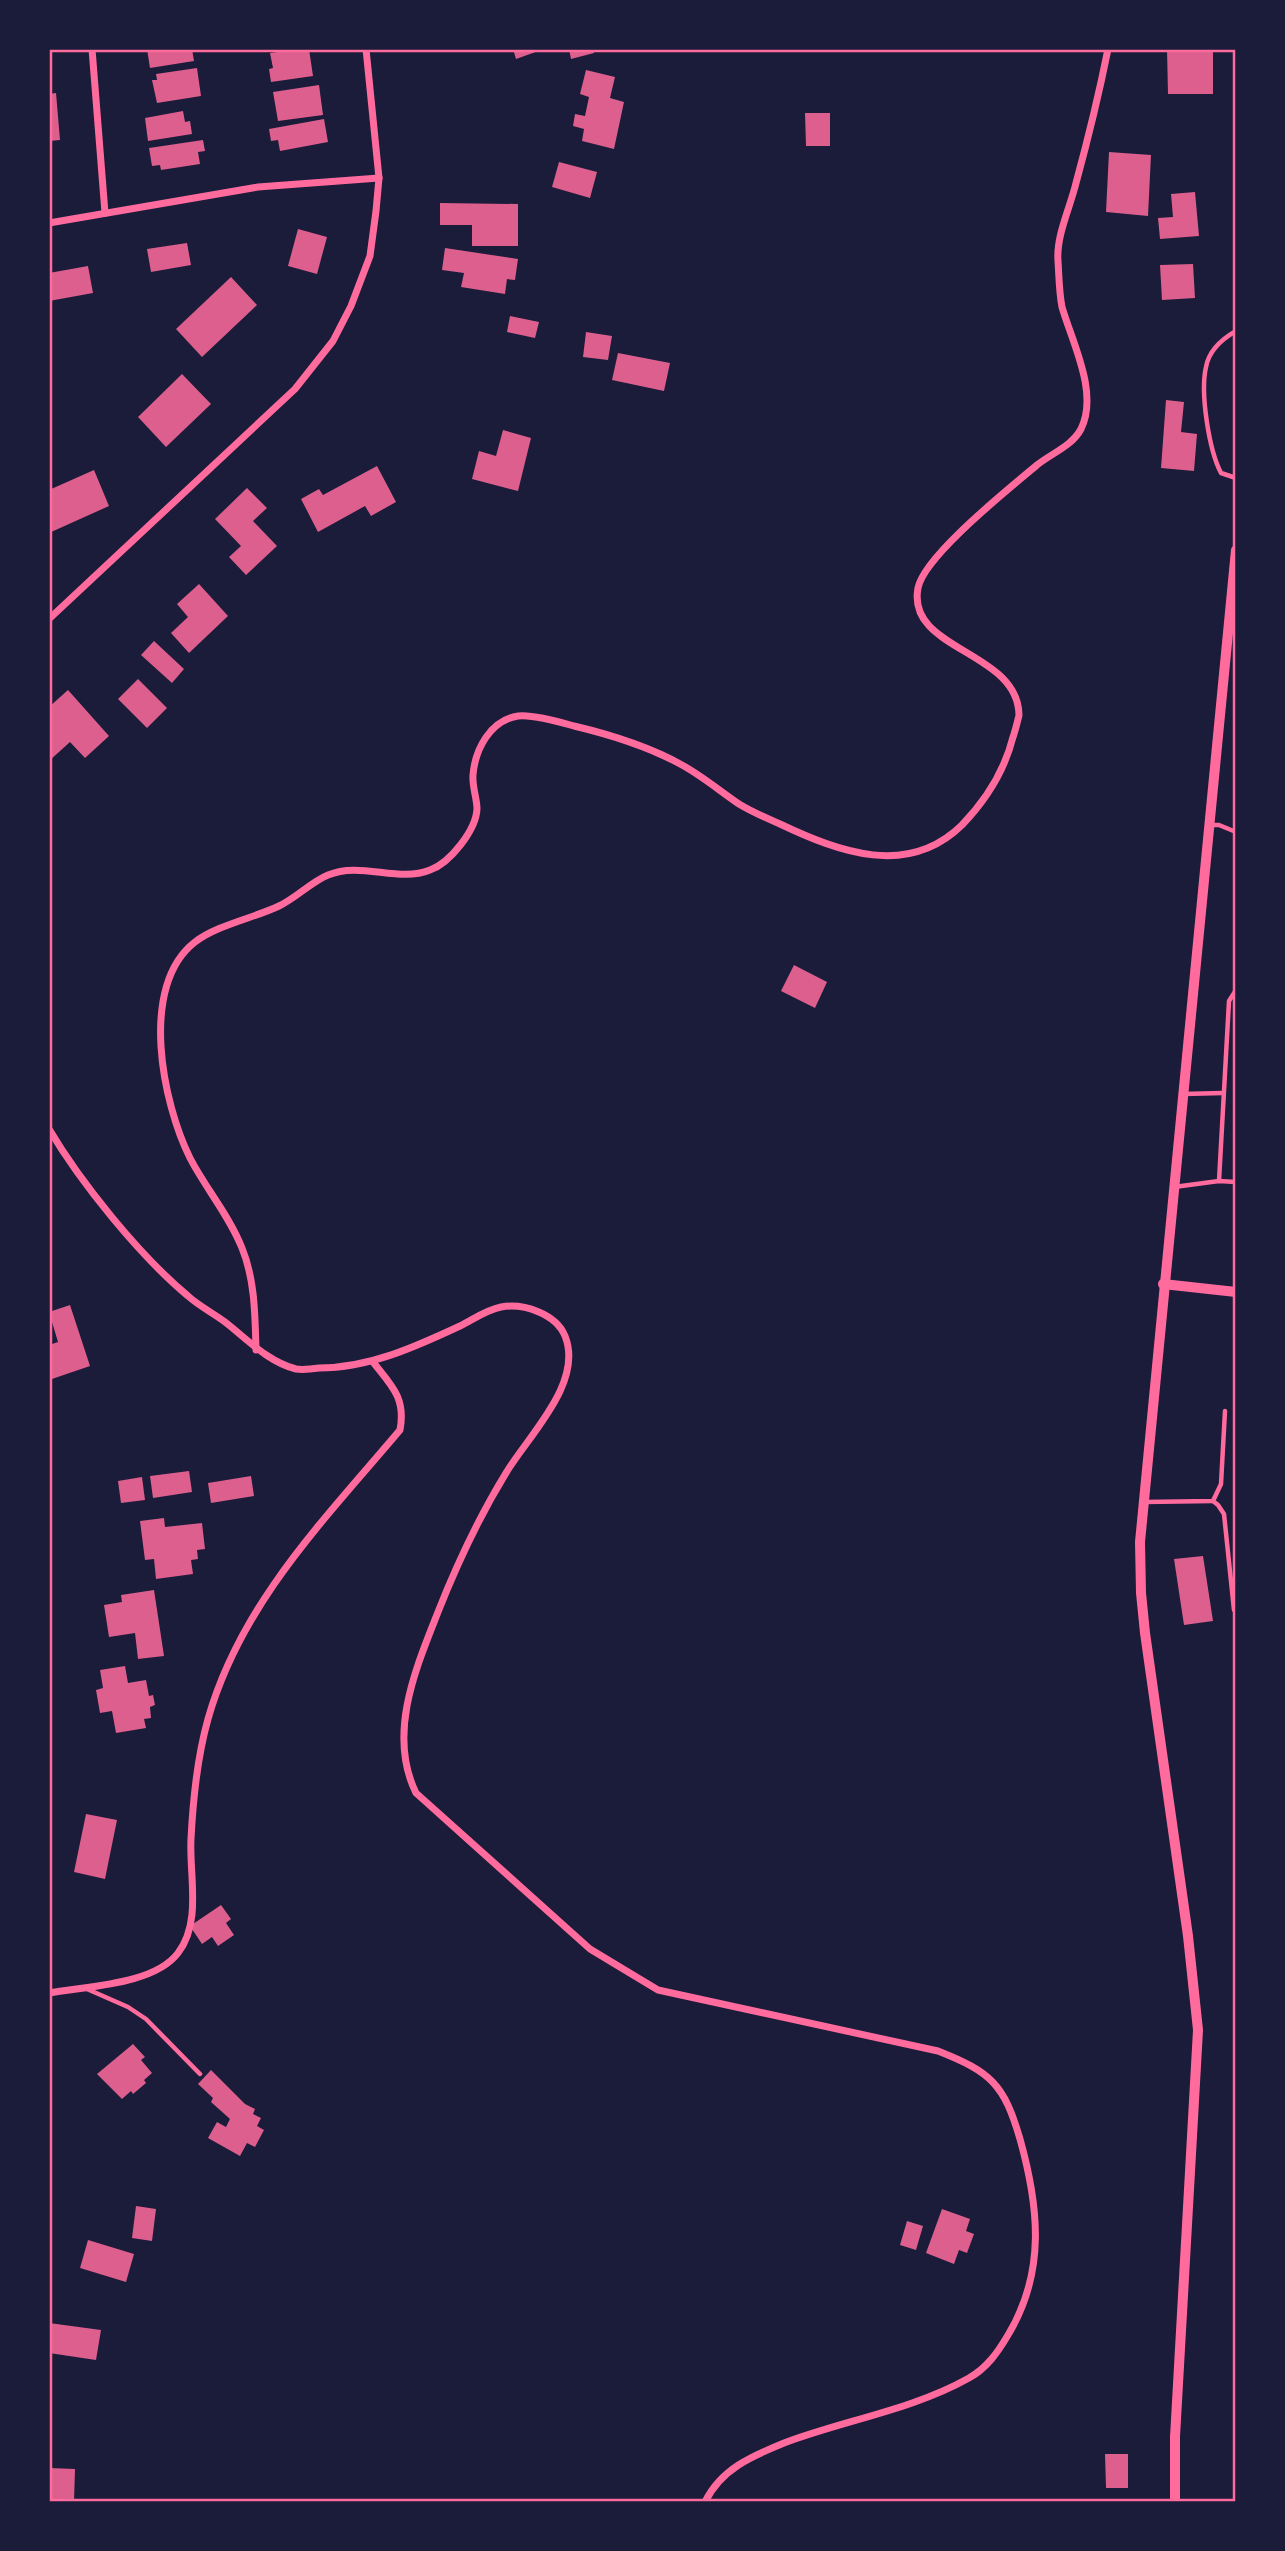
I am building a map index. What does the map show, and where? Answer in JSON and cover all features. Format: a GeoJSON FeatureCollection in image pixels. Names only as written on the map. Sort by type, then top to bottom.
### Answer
{"type":"FeatureCollection","features":[{"type":"Feature","properties":{"kind":"main road"},"geometry":{"type":"LineString","coordinates":[[1175,2502],[1175,2437],[1198,2030],[1188,1936],[1142,1606],[1140,1542],[1236,550]]}},
{"type":"Feature","properties":{"kind":"main road"},"geometry":{"type":"LineString","coordinates":[[1163,1284],[1236,1292]]}},
{"type":"Feature","properties":{"kind":"street"},"geometry":{"type":"LineString","coordinates":[[92,49],[105,213]]}},
{"type":"Feature","properties":{"kind":"street"},"geometry":{"type":"LineString","coordinates":[[49,620],[295,389],[333,341],[351,306],[370,256],[379,178],[366,49]]}},
{"type":"Feature","properties":{"kind":"street"},"geometry":{"type":"LineString","coordinates":[[256,1349],[255,1305],[245,1254],[187,1153],[171,1105],[162,1056],[160,1025],[165,992],[178,962],[197,940],[284,904],[328,875],[355,869],[396,874],[428,872],[456,853],[478,814],[472,778],[480,743],[495,727],[516,716],[551,720],[641,745],[688,768],[744,807],[815,841],[874,856],[890,857],[913,852],[948,837],[967,819],[1006,763],[1019,715],[1013,692],[997,673],[979,658],[934,633],[923,620],[918,588],[924,572],[939,552],[1042,460],[1070,443],[1080,430],[1087,411],[1082,362],[1061,303],[1057,250],[1079,174],[1108,52]]}},
{"type":"Feature","properties":{"kind":"street"},"geometry":{"type":"LineString","coordinates":[[49,223],[258,187],[379,178]]}},
{"type":"Feature","properties":{"kind":"street"},"geometry":{"type":"LineString","coordinates":[[49,1129],[85,1181],[164,1275],[256,1349],[297,1369],[336,1368],[373,1362],[458,1327],[489,1311],[504,1307],[529,1309],[549,1318],[562,1331],[567,1344],[567,1367],[561,1390],[506,1472],[478,1522],[416,1668],[406,1713],[404,1741],[409,1775],[416,1793],[590,1949],[658,1990],[938,2051],[979,2070],[999,2088],[1013,2118],[1031,2187],[1036,2226],[1033,2277],[1015,2324],[1002,2345],[989,2363],[972,2376],[918,2401],[811,2433],[756,2455],[727,2472],[705,2502]]}},
{"type":"Feature","properties":{"kind":"street"},"geometry":{"type":"LineString","coordinates":[[49,1993],[146,1975],[166,1964],[181,1948],[188,1934],[191,1917],[193,1797],[199,1757],[208,1719],[227,1666],[248,1624],[285,1567],[400,1430],[403,1413],[396,1389],[373,1362]]}},
{"type":"Feature","properties":{"kind":"lane"},"geometry":{"type":"LineString","coordinates":[[1236,331],[1220,340],[1206,365],[1205,375],[1210,441],[1215,461],[1221,474],[1236,478]]}},
{"type":"Feature","properties":{"kind":"lane"},"geometry":{"type":"LineString","coordinates":[[1209,825],[1219,825],[1236,832]]}},
{"type":"Feature","properties":{"kind":"lane"},"geometry":{"type":"LineString","coordinates":[[1219,1181],[1228,1002],[1236,990]]}},
{"type":"Feature","properties":{"kind":"lane"},"geometry":{"type":"LineString","coordinates":[[1182,1094],[1223,1093]]}},
{"type":"Feature","properties":{"kind":"lane"},"geometry":{"type":"LineString","coordinates":[[1173,1188],[1219,1181],[1236,1182]]}},
{"type":"Feature","properties":{"kind":"lane"},"geometry":{"type":"LineString","coordinates":[[1213,1501],[1221,1484],[1225,1411]]}},
{"type":"Feature","properties":{"kind":"lane"},"geometry":{"type":"LineString","coordinates":[[1143,1502],[1213,1501],[1219,1504],[1226,1523],[1234,1610]]}},
{"type":"Feature","properties":{"kind":"lane"},"geometry":{"type":"LineString","coordinates":[[83,1987],[128,2007],[146,2019],[200,2074]]}},
{"type":"Feature","properties":{"kind":"building"},"geometry":{"type":"Polygon","coordinates":[[[147,49],[192,49],[194,61],[150,68],[147,49]]]}},
{"type":"Feature","properties":{"kind":"building"},"geometry":{"type":"Polygon","coordinates":[[[309,49],[313,76],[271,82],[269,69],[273,68],[270,53],[309,49]]]}},
{"type":"Feature","properties":{"kind":"building"},"geometry":{"type":"Polygon","coordinates":[[[513,49],[544,49],[516,59],[513,49]]]}},
{"type":"Feature","properties":{"kind":"building"},"geometry":{"type":"Polygon","coordinates":[[[569,49],[593,49],[594,53],[571,59],[569,49]]]}},
{"type":"Feature","properties":{"kind":"building"},"geometry":{"type":"Polygon","coordinates":[[[1167,49],[1213,49],[1213,94],[1168,94],[1167,49]]]}},
{"type":"Feature","properties":{"kind":"building"},"geometry":{"type":"Polygon","coordinates":[[[197,68],[201,96],[157,103],[152,80],[157,80],[156,74],[197,68]]]}},
{"type":"Feature","properties":{"kind":"building"},"geometry":{"type":"Polygon","coordinates":[[[586,70],[615,77],[610,98],[624,102],[614,149],[582,141],[584,129],[573,126],[575,114],[585,116],[589,97],[580,94],[586,70]]]}},
{"type":"Feature","properties":{"kind":"building"},"geometry":{"type":"Polygon","coordinates":[[[319,85],[323,115],[278,121],[273,92],[319,85]]]}},
{"type":"Feature","properties":{"kind":"building"},"geometry":{"type":"Polygon","coordinates":[[[56,93],[60,140],[49,141],[49,94],[56,93]]]}},
{"type":"Feature","properties":{"kind":"building"},"geometry":{"type":"Polygon","coordinates":[[[183,111],[185,122],[190,121],[192,134],[148,141],[145,118],[183,111]]]}},
{"type":"Feature","properties":{"kind":"building"},"geometry":{"type":"Polygon","coordinates":[[[805,113],[830,113],[830,146],[806,146],[805,113]]]}},
{"type":"Feature","properties":{"kind":"building"},"geometry":{"type":"Polygon","coordinates":[[[324,119],[328,142],[280,151],[278,140],[271,141],[269,129],[324,119]]]}},
{"type":"Feature","properties":{"kind":"building"},"geometry":{"type":"Polygon","coordinates":[[[203,140],[205,151],[198,152],[200,164],[161,170],[160,165],[152,166],[149,148],[203,140]]]}},
{"type":"Feature","properties":{"kind":"building"},"geometry":{"type":"Polygon","coordinates":[[[1109,152],[1151,155],[1148,216],[1106,212],[1109,152]]]}},
{"type":"Feature","properties":{"kind":"building"},"geometry":{"type":"Polygon","coordinates":[[[559,162],[597,172],[590,198],[552,187],[559,162]]]}},
{"type":"Feature","properties":{"kind":"building"},"geometry":{"type":"Polygon","coordinates":[[[1195,192],[1199,236],[1160,239],[1158,218],[1173,217],[1171,194],[1195,192]]]}},
{"type":"Feature","properties":{"kind":"building"},"geometry":{"type":"Polygon","coordinates":[[[440,203],[518,204],[518,246],[472,246],[472,225],[440,225],[440,203]]]}},
{"type":"Feature","properties":{"kind":"building"},"geometry":{"type":"Polygon","coordinates":[[[298,229],[327,237],[317,274],[288,266],[298,229]]]}},
{"type":"Feature","properties":{"kind":"building"},"geometry":{"type":"Polygon","coordinates":[[[187,243],[191,265],[151,272],[147,249],[187,243]]]}},
{"type":"Feature","properties":{"kind":"building"},"geometry":{"type":"Polygon","coordinates":[[[445,248],[518,259],[515,280],[507,279],[505,294],[461,287],[464,273],[442,270],[445,248]]]}},
{"type":"Feature","properties":{"kind":"building"},"geometry":{"type":"Polygon","coordinates":[[[1193,264],[1195,298],[1162,300],[1160,265],[1193,264]]]}},
{"type":"Feature","properties":{"kind":"building"},"geometry":{"type":"Polygon","coordinates":[[[88,266],[93,293],[49,301],[49,273],[88,266]]]}},
{"type":"Feature","properties":{"kind":"building"},"geometry":{"type":"Polygon","coordinates":[[[231,277],[257,305],[202,357],[176,329],[231,277]]]}},
{"type":"Feature","properties":{"kind":"building"},"geometry":{"type":"Polygon","coordinates":[[[510,316],[539,322],[535,338],[507,332],[510,316]]]}},
{"type":"Feature","properties":{"kind":"building"},"geometry":{"type":"Polygon","coordinates":[[[586,332],[612,336],[608,360],[583,357],[586,332]]]}},
{"type":"Feature","properties":{"kind":"building"},"geometry":{"type":"Polygon","coordinates":[[[618,353],[670,363],[664,391],[612,380],[618,353]]]}},
{"type":"Feature","properties":{"kind":"building"},"geometry":{"type":"Polygon","coordinates":[[[182,374],[211,404],[166,447],[138,417],[182,374]]]}},
{"type":"Feature","properties":{"kind":"building"},"geometry":{"type":"Polygon","coordinates":[[[1166,400],[1184,402],[1181,432],[1197,434],[1194,471],[1161,468],[1166,400]]]}},
{"type":"Feature","properties":{"kind":"building"},"geometry":{"type":"Polygon","coordinates":[[[503,430],[531,438],[518,491],[472,479],[479,451],[496,456],[503,430]]]}},
{"type":"Feature","properties":{"kind":"building"},"geometry":{"type":"Polygon","coordinates":[[[377,466],[396,502],[371,516],[365,506],[318,532],[301,499],[319,489],[323,495],[377,466]]]}},
{"type":"Feature","properties":{"kind":"building"},"geometry":{"type":"Polygon","coordinates":[[[94,470],[109,506],[49,533],[49,490],[94,470]]]}},
{"type":"Feature","properties":{"kind":"building"},"geometry":{"type":"Polygon","coordinates":[[[247,488],[267,508],[253,521],[277,546],[246,575],[229,557],[241,546],[215,519],[247,488]]]}},
{"type":"Feature","properties":{"kind":"building"},"geometry":{"type":"Polygon","coordinates":[[[199,584],[228,616],[189,653],[171,633],[188,617],[177,604],[199,584]]]}},
{"type":"Feature","properties":{"kind":"building"},"geometry":{"type":"Polygon","coordinates":[[[154,641],[184,669],[172,683],[141,655],[154,641]]]}},
{"type":"Feature","properties":{"kind":"building"},"geometry":{"type":"Polygon","coordinates":[[[138,679],[167,708],[147,728],[118,699],[138,679]]]}},
{"type":"Feature","properties":{"kind":"building"},"geometry":{"type":"Polygon","coordinates":[[[68,690],[109,736],[85,758],[70,742],[49,761],[49,707],[68,690]]]}},
{"type":"Feature","properties":{"kind":"building"},"geometry":{"type":"Polygon","coordinates":[[[794,965],[827,982],[815,1008],[781,991],[794,965]]]}},
{"type":"Feature","properties":{"kind":"building"},"geometry":{"type":"Polygon","coordinates":[[[70,1305],[90,1366],[49,1380],[49,1345],[58,1342],[49,1312],[70,1305]]]}},
{"type":"Feature","properties":{"kind":"building"},"geometry":{"type":"Polygon","coordinates":[[[189,1471],[192,1492],[153,1498],[150,1476],[189,1471]]]}},
{"type":"Feature","properties":{"kind":"building"},"geometry":{"type":"Polygon","coordinates":[[[251,1476],[254,1496],[211,1503],[208,1483],[251,1476]]]}},
{"type":"Feature","properties":{"kind":"building"},"geometry":{"type":"Polygon","coordinates":[[[142,1477],[145,1500],[121,1503],[118,1481],[142,1477]]]}},
{"type":"Feature","properties":{"kind":"building"},"geometry":{"type":"Polygon","coordinates":[[[164,1518],[165,1527],[202,1523],[205,1549],[197,1550],[198,1559],[191,1560],[193,1574],[156,1579],[154,1559],[145,1560],[140,1521],[164,1518]]]}},
{"type":"Feature","properties":{"kind":"building"},"geometry":{"type":"Polygon","coordinates":[[[1203,1556],[1213,1621],[1184,1625],[1174,1559],[1203,1556]]]}},
{"type":"Feature","properties":{"kind":"building"},"geometry":{"type":"Polygon","coordinates":[[[154,1590],[164,1656],[138,1659],[135,1633],[109,1637],[104,1605],[122,1602],[121,1595],[154,1590]]]}},
{"type":"Feature","properties":{"kind":"building"},"geometry":{"type":"Polygon","coordinates":[[[125,1666],[128,1683],[146,1680],[149,1696],[153,1695],[155,1705],[150,1707],[151,1718],[144,1719],[146,1728],[116,1733],[112,1711],[100,1713],[96,1690],[103,1688],[100,1670],[125,1666]]]}},
{"type":"Feature","properties":{"kind":"building"},"geometry":{"type":"Polygon","coordinates":[[[86,1814],[117,1820],[105,1879],[74,1872],[86,1814]]]}},
{"type":"Feature","properties":{"kind":"building"},"geometry":{"type":"Polygon","coordinates":[[[221,1905],[231,1919],[226,1923],[234,1935],[218,1946],[212,1937],[202,1944],[190,1926],[221,1905]]]}},
{"type":"Feature","properties":{"kind":"building"},"geometry":{"type":"Polygon","coordinates":[[[133,2044],[145,2057],[141,2060],[152,2073],[144,2080],[146,2083],[122,2099],[97,2074],[133,2044]]]}},
{"type":"Feature","properties":{"kind":"building"},"geometry":{"type":"Polygon","coordinates":[[[211,2070],[245,2104],[255,2109],[253,2114],[261,2118],[257,2126],[264,2130],[255,2147],[247,2143],[240,2156],[208,2138],[217,2122],[226,2127],[230,2119],[211,2102],[213,2098],[198,2084],[211,2070]]]}},
{"type":"Feature","properties":{"kind":"building"},"geometry":{"type":"Polygon","coordinates":[[[136,2206],[156,2209],[152,2241],[132,2238],[136,2206]]]}},
{"type":"Feature","properties":{"kind":"building"},"geometry":{"type":"Polygon","coordinates":[[[942,2209],[970,2219],[966,2231],[974,2234],[967,2253],[959,2250],[954,2264],[926,2253],[942,2209]]]}},
{"type":"Feature","properties":{"kind":"building"},"geometry":{"type":"Polygon","coordinates":[[[907,2221],[923,2226],[916,2250],[900,2245],[907,2221]]]}},
{"type":"Feature","properties":{"kind":"building"},"geometry":{"type":"Polygon","coordinates":[[[88,2240],[134,2254],[126,2282],[80,2268],[88,2240]]]}},
{"type":"Feature","properties":{"kind":"building"},"geometry":{"type":"Polygon","coordinates":[[[49,2323],[101,2330],[96,2360],[49,2353],[49,2323]]]}},
{"type":"Feature","properties":{"kind":"building"},"geometry":{"type":"Polygon","coordinates":[[[1105,2454],[1128,2454],[1128,2488],[1106,2488],[1105,2454]]]}},
{"type":"Feature","properties":{"kind":"building"},"geometry":{"type":"Polygon","coordinates":[[[49,2468],[75,2469],[74,2502],[49,2502],[49,2468]]]}}]}
